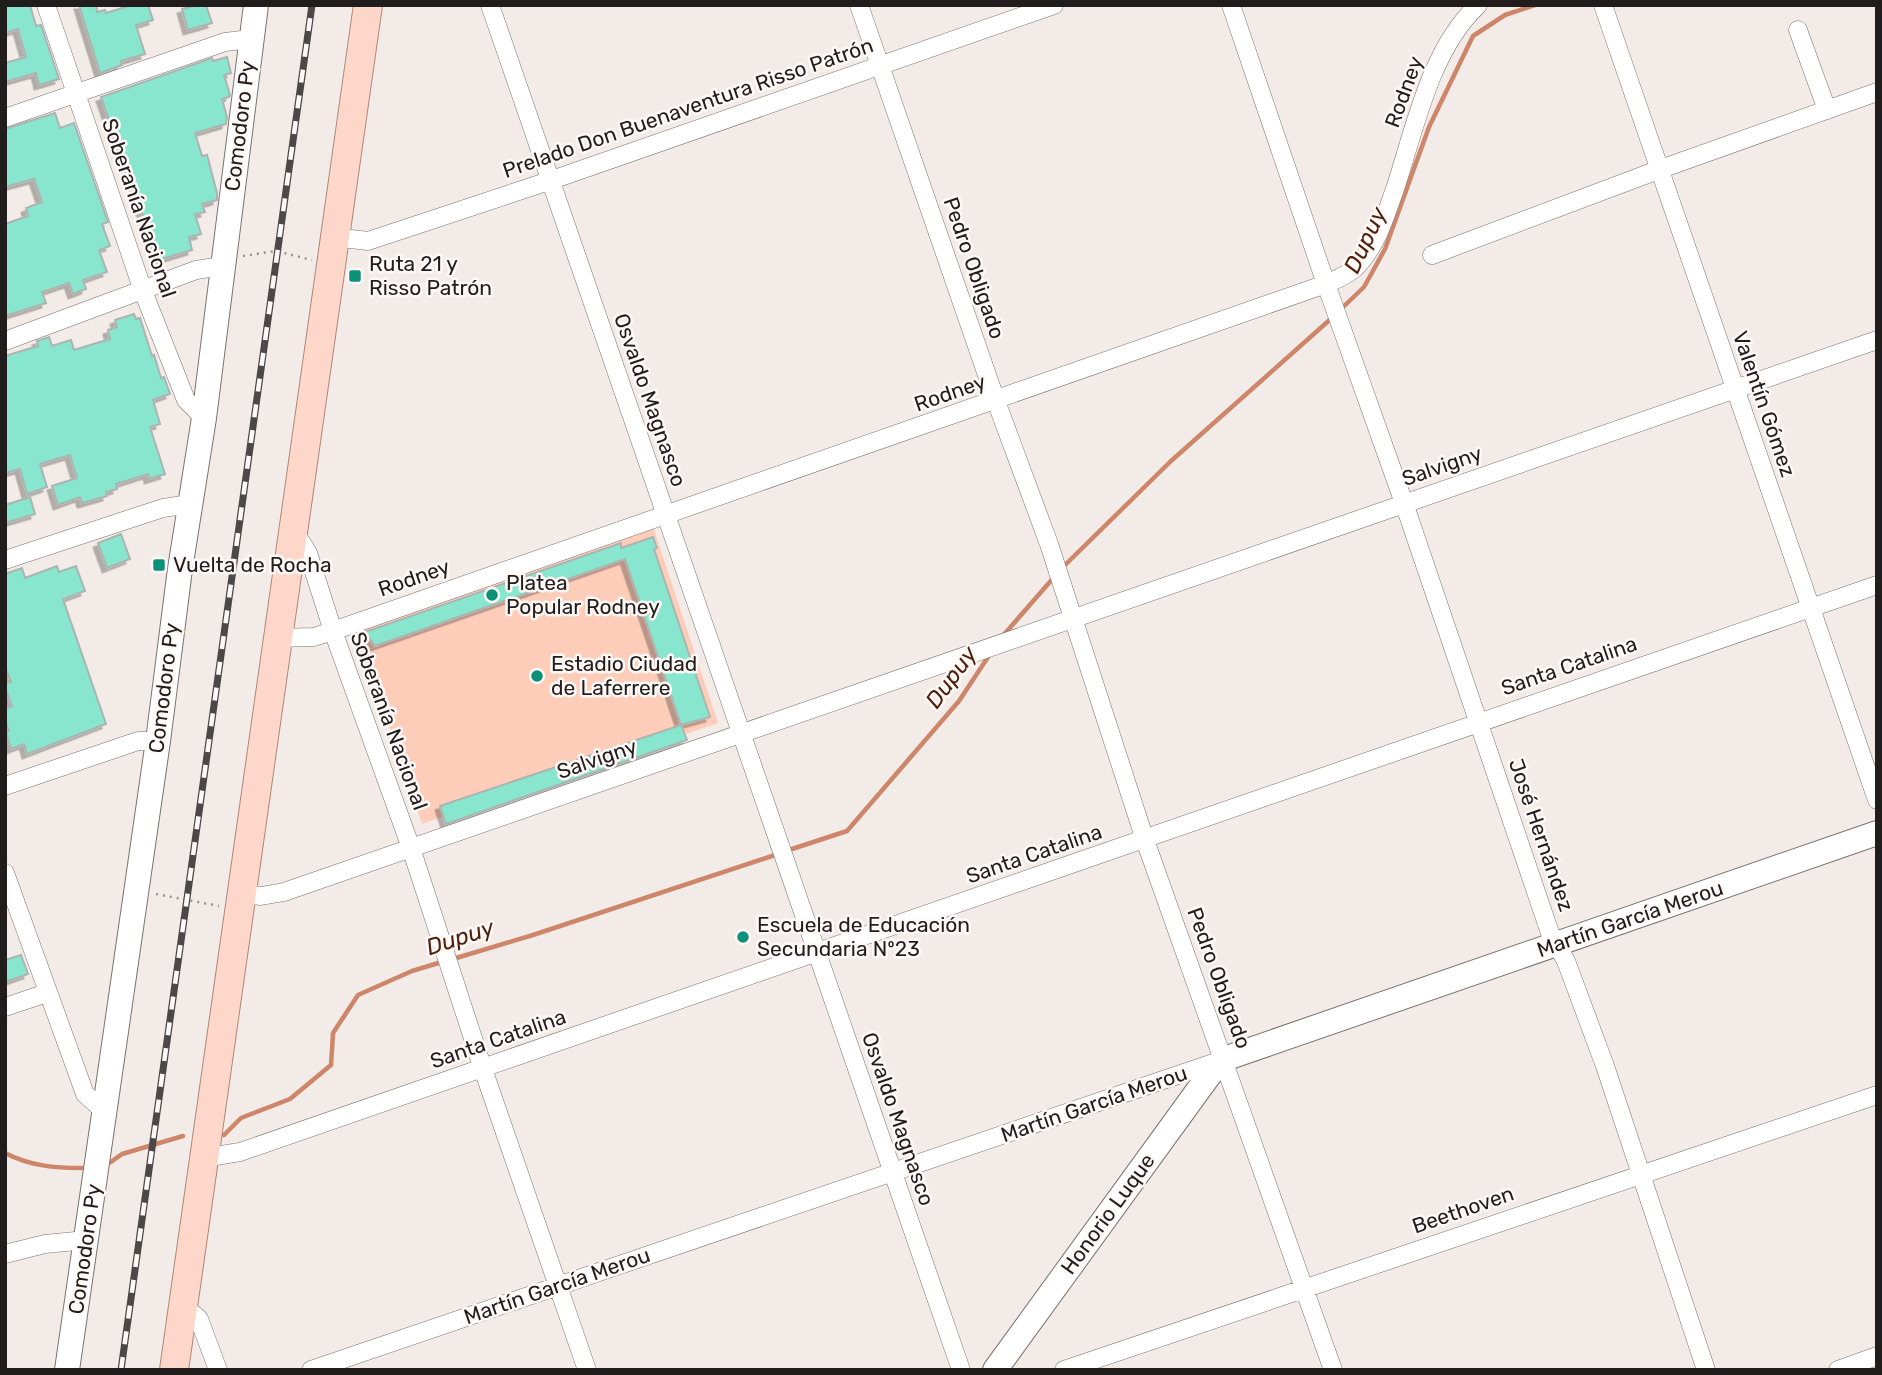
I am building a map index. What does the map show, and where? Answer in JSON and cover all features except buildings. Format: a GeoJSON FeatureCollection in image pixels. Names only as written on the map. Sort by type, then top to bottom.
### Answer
{"type":"FeatureCollection","features":[{"type":"Feature","properties":{"kind":"main road","name":"Comodoro Py"},"geometry":{"type":"LineString","coordinates":[[67,1370],[204,418],[256,5]]}},
{"type":"Feature","properties":{"kind":"main road"},"geometry":{"type":"LineString","coordinates":[[174,1370],[368,5]]}},
{"type":"Feature","properties":{"kind":"main road","name":"Martín García Merou"},"geometry":{"type":"LineString","coordinates":[[1224,1059],[1877,834]]}},
{"type":"Feature","properties":{"kind":"main road","name":"Honorio Luque"},"geometry":{"type":"LineString","coordinates":[[995,1370],[1202,1084],[1224,1059]]}},
{"type":"Feature","properties":{"kind":"street","name":"Soberanía Nacional"},"geometry":{"type":"LineString","coordinates":[[46,5],[143,291],[186,400],[204,418]]}},
{"type":"Feature","properties":{"kind":"street","name":"Osvaldo Magnasco"},"geometry":{"type":"LineString","coordinates":[[490,5],[961,1370]]}},
{"type":"Feature","properties":{"kind":"street","name":"Pedro Obligado"},"geometry":{"type":"LineString","coordinates":[[859,5],[996,401],[1049,544],[1145,840],[1333,1370]]}},
{"type":"Feature","properties":{"kind":"street","name":"Prelado Don Buenaventura Risso Patrón"},"geometry":{"type":"LineString","coordinates":[[334,237],[368,241],[1055,5]]}},
{"type":"Feature","properties":{"kind":"street"},"geometry":{"type":"LineString","coordinates":[[1230,5],[1326,284]]}},
{"type":"Feature","properties":{"kind":"street","name":"Rodney"},"geometry":{"type":"LineString","coordinates":[[276,638],[314,637],[332,631],[1326,284],[1356,267],[1379,236],[1436,65],[1451,37],[1478,5]]}},
{"type":"Feature","properties":{"kind":"street","name":"Valentín Gómez"},"geometry":{"type":"LineString","coordinates":[[1603,5],[1877,800]]}},
{"type":"Feature","properties":{"kind":"street"},"geometry":{"type":"LineString","coordinates":[[1798,30],[1827,110]]}},
{"type":"Feature","properties":{"kind":"street"},"geometry":{"type":"LineString","coordinates":[[5,118],[225,42],[250,39]]}},
{"type":"Feature","properties":{"kind":"street"},"geometry":{"type":"LineString","coordinates":[[1432,255],[1877,92]]}},
{"type":"Feature","properties":{"kind":"street"},"geometry":{"type":"LineString","coordinates":[[5,341],[223,261]]}},
{"type":"Feature","properties":{"kind":"street","name":"José Hernández"},"geometry":{"type":"LineString","coordinates":[[1326,284],[1405,503],[1546,919],[1566,961],[1605,1066],[1706,1370]]}},
{"type":"Feature","properties":{"kind":"street","name":"Salvigny"},"geometry":{"type":"LineString","coordinates":[[240,902],[284,892],[1877,340]]}},
{"type":"Feature","properties":{"kind":"street"},"geometry":{"type":"LineString","coordinates":[[5,560],[163,508],[190,504]]}},
{"type":"Feature","properties":{"kind":"street","name":"Soberanía Nacional"},"geometry":{"type":"LineString","coordinates":[[293,529],[308,553],[332,631],[411,848],[483,1069]]}},
{"type":"Feature","properties":{"kind":"street","name":"Santa Catalina"},"geometry":{"type":"LineString","coordinates":[[203,1158],[240,1152],[483,1069],[1145,840],[1477,721],[1877,585]]}},
{"type":"Feature","properties":{"kind":"street"},"geometry":{"type":"LineString","coordinates":[[5,786],[126,744],[158,741]]}},
{"type":"Feature","properties":{"kind":"street"},"geometry":{"type":"LineString","coordinates":[[5,873],[85,1094],[105,1112]]}},
{"type":"Feature","properties":{"kind":"street"},"geometry":{"type":"LineString","coordinates":[[5,1007],[47,993]]}},
{"type":"Feature","properties":{"kind":"street","name":"Martín García Merou"},"geometry":{"type":"LineString","coordinates":[[310,1370],[1224,1059]]}},
{"type":"Feature","properties":{"kind":"street"},"geometry":{"type":"LineString","coordinates":[[483,1069],[587,1370]]}},
{"type":"Feature","properties":{"kind":"street","name":"Beethoven"},"geometry":{"type":"LineString","coordinates":[[1064,1370],[1877,1095]]}},
{"type":"Feature","properties":{"kind":"street"},"geometry":{"type":"LineString","coordinates":[[5,1254],[45,1244],[86,1240]]}},
{"type":"Feature","properties":{"kind":"street"},"geometry":{"type":"LineString","coordinates":[[183,1305],[199,1320],[218,1370]]}},
{"type":"Feature","properties":{"kind":"street"},"geometry":{"type":"LineString","coordinates":[[1838,1370],[1877,1356]]}},
{"type":"Feature","properties":{"kind":"path"},"geometry":{"type":"LineString","coordinates":[[223,261],[276,251],[330,264]]}},
{"type":"Feature","properties":{"kind":"path"},"geometry":{"type":"LineString","coordinates":[[136,891],[240,902]]}},
{"type":"Feature","properties":{"kind":"shaded area","name":"Estadio Ciudad de Laferrere"},"geometry":{"type":"Polygon","coordinates":[[[653,527],[718,723],[422,824],[356,628],[653,527]]]}},
{"type":"Feature","properties":{"kind":"waterway","name":"Dupuy"},"geometry":{"type":"LineString","coordinates":[[1340,310],[1364,287],[1385,249],[1429,127],[1473,36],[1505,15],[1535,5]]}},
{"type":"Feature","properties":{"kind":"waterway","name":"Dupuy"},"geometry":{"type":"LineString","coordinates":[[1063,567],[1171,461],[1334,316]]}},
{"type":"Feature","properties":{"kind":"waterway","name":"Dupuy"},"geometry":{"type":"LineString","coordinates":[[1001,638],[1055,576]]}},
{"type":"Feature","properties":{"kind":"waterway","name":"Dupuy"},"geometry":{"type":"LineString","coordinates":[[786,851],[847,831],[959,701],[990,654]]}},
{"type":"Feature","properties":{"kind":"waterway","name":"Dupuy"},"geometry":{"type":"LineString","coordinates":[[453,959],[778,854]]}},
{"type":"Feature","properties":{"kind":"waterway","name":"Dupuy"},"geometry":{"type":"LineString","coordinates":[[224,1135],[241,1118],[290,1099],[331,1065],[333,1033],[358,995],[412,971],[445,961]]}},
{"type":"Feature","properties":{"kind":"waterway"},"geometry":{"type":"LineString","coordinates":[[111,1162],[122,1154],[183,1136]]}},
{"type":"Feature","properties":{"kind":"waterway"},"geometry":{"type":"LineString","coordinates":[[5,1153],[43,1165],[82,1168]]}},
{"type":"Feature","properties":{"kind":"railway"},"geometry":{"type":"LineString","coordinates":[[121,1370],[312,5]]}},
{"type":"Feature","properties":{"kind":"place","name":"Ruta 21 y Risso Patrón"},"geometry":{"type":"Point","coordinates":[355,276]}},
{"type":"Feature","properties":{"kind":"place","name":"Vuelta de Rocha"},"geometry":{"type":"Point","coordinates":[159,565]}},
{"type":"Feature","properties":{"kind":"place","name":"Platea Popular Rodney"},"geometry":{"type":"Point","coordinates":[492,595]}},
{"type":"Feature","properties":{"kind":"place","name":"Estadio Ciudad de Laferrere"},"geometry":{"type":"Point","coordinates":[537,676]}},
{"type":"Feature","properties":{"kind":"place","name":"Escuela de Educación Secundaria Nº23"},"geometry":{"type":"Point","coordinates":[743,937]}}]}
